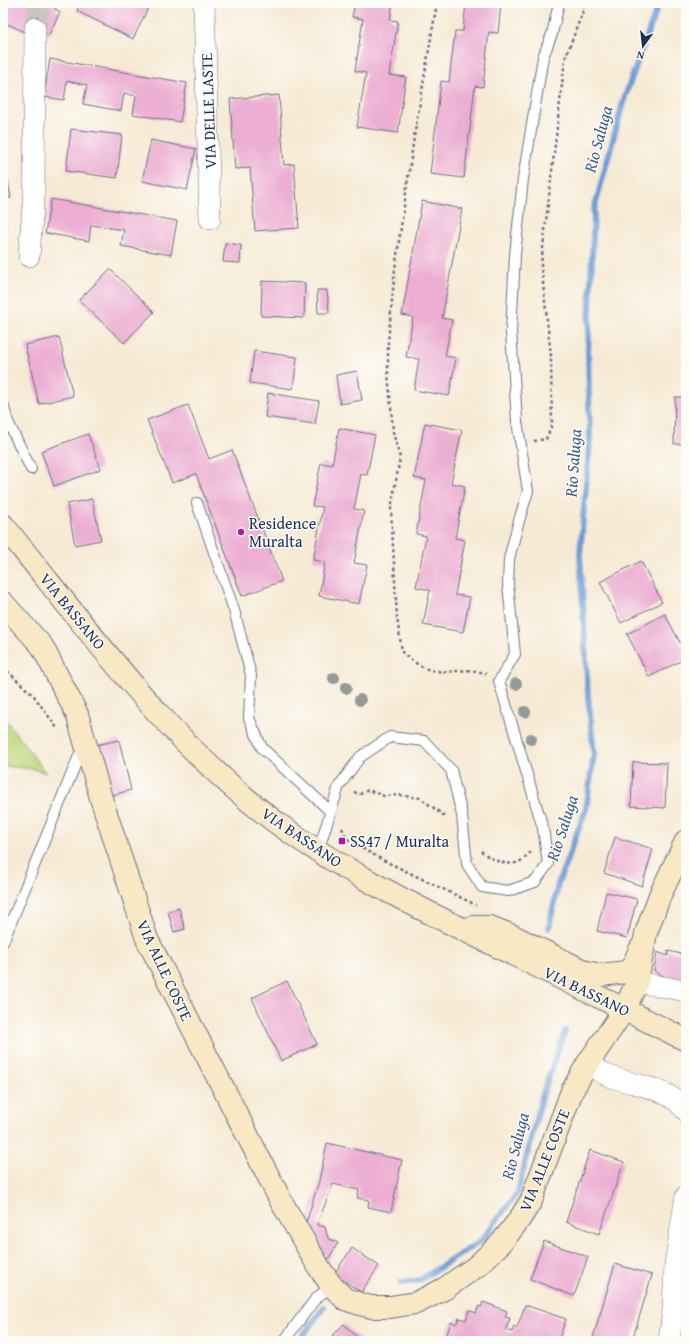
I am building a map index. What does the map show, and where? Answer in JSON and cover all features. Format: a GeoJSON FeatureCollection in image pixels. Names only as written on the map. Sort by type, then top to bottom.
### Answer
{"type":"FeatureCollection","features":[{"type":"Feature","properties":{"kind":"street","name":"VIA DELLE LASTE"},"geometry":{"type":"LineString","coordinates":[[204,3],[210,219]]}},
{"type":"Feature","properties":{"kind":"street"},"geometry":{"type":"LineString","coordinates":[[29,256],[34,194],[35,28]]}},
{"type":"Feature","properties":{"kind":"street","name":"VIA BASSANO"},"geometry":{"type":"LineString","coordinates":[[3,525],[116,664],[175,731],[226,780],[280,825],[318,851],[394,894],[457,927],[686,1040]]}},
{"type":"Feature","properties":{"kind":"street","name":"VIA ALLE COSTE"},"geometry":{"type":"LineString","coordinates":[[3,603],[42,646],[77,714],[101,798],[147,939],[281,1201],[332,1286],[345,1299],[372,1307],[390,1307],[416,1303],[444,1289],[477,1266],[501,1243],[519,1220],[531,1201],[565,1105],[588,1064],[624,1010],[637,982],[646,934]]}},
{"type":"Feature","properties":{"kind":"street"},"geometry":{"type":"LineString","coordinates":[[457,927],[490,927],[515,937],[586,972],[602,975],[622,973],[634,966],[660,895],[686,840]]}},
{"type":"Feature","properties":{"kind":"street"},"geometry":{"type":"LineString","coordinates":[[637,982],[686,991]]}},
{"type":"Feature","properties":{"kind":"street"},"geometry":{"type":"LineString","coordinates":[[588,1064],[613,1077],[639,1083],[662,1092],[681,1104],[686,1111]]}},
{"type":"Feature","properties":{"kind":"street"},"geometry":{"type":"LineString","coordinates":[[669,1341],[673,1310],[675,1265],[684,1222],[686,1196]]}},
{"type":"Feature","properties":{"kind":"lane"},"geometry":{"type":"LineString","coordinates":[[318,851],[338,786],[360,757],[390,737],[424,741],[452,770],[462,815],[468,864],[482,886],[508,891],[535,882],[548,864],[543,828],[499,681],[514,654],[508,585],[509,559],[528,492],[520,441],[511,332],[515,255],[523,179],[543,57],[552,34],[559,3]]}},
{"type":"Feature","properties":{"kind":"lane"},"geometry":{"type":"LineString","coordinates":[[3,404],[8,422],[31,469]]}},
{"type":"Feature","properties":{"kind":"lane"},"geometry":{"type":"LineString","coordinates":[[198,503],[234,610],[251,675],[249,718],[251,724],[262,748],[330,811]]}},
{"type":"Feature","properties":{"kind":"lane"},"geometry":{"type":"LineString","coordinates":[[3,942],[85,742]]}},
{"type":"Feature","properties":{"kind":"lane"},"geometry":{"type":"LineString","coordinates":[[284,1341],[316,1298],[332,1286]]}},
{"type":"Feature","properties":{"kind":"path"},"geometry":{"type":"LineString","coordinates":[[437,3],[414,137],[395,269],[388,342],[388,372],[393,425],[400,458],[391,509],[398,636],[402,652],[416,664],[436,672],[468,669],[484,673],[499,681]]}},
{"type":"Feature","properties":{"kind":"path"},"geometry":{"type":"LineString","coordinates":[[520,441],[529,442],[546,439],[552,425],[551,356],[541,265],[565,58],[586,3]]}},
{"type":"Feature","properties":{"kind":"path"},"geometry":{"type":"LineString","coordinates":[[3,667],[34,696],[63,736],[85,742]]}},
{"type":"Feature","properties":{"kind":"green space"},"geometry":{"type":"Polygon","coordinates":[[[3,716],[46,773],[33,769],[3,766],[3,716]]]}},
{"type":"Feature","properties":{"kind":"building"},"geometry":{"type":"Polygon","coordinates":[[[8,3],[58,3],[55,9],[60,12],[49,35],[35,28],[31,35],[3,22],[3,13],[8,3]]]}},
{"type":"Feature","properties":{"kind":"building"},"geometry":{"type":"Polygon","coordinates":[[[80,3],[150,4],[133,39],[77,11],[80,3]]]}},
{"type":"Feature","properties":{"kind":"building"},"geometry":{"type":"Polygon","coordinates":[[[355,3],[393,3],[390,20],[398,21],[389,75],[406,77],[398,133],[357,127],[366,73],[355,71],[363,19],[352,17],[355,3]]]}},
{"type":"Feature","properties":{"kind":"building"},"geometry":{"type":"Polygon","coordinates":[[[466,3],[501,3],[498,33],[489,32],[483,87],[475,86],[464,178],[430,174],[441,81],[449,82],[455,31],[463,31],[466,3]]]}},
{"type":"Feature","properties":{"kind":"building"},"geometry":{"type":"Polygon","coordinates":[[[50,59],[187,83],[180,122],[133,114],[136,96],[124,93],[121,111],[83,104],[87,85],[67,81],[64,100],[44,97],[50,59]]]}},
{"type":"Feature","properties":{"kind":"building"},"geometry":{"type":"Polygon","coordinates":[[[279,95],[284,165],[294,164],[299,228],[255,231],[250,168],[235,169],[230,99],[279,95]]]}},
{"type":"Feature","properties":{"kind":"building"},"geometry":{"type":"Polygon","coordinates":[[[71,129],[122,135],[117,178],[66,171],[71,129]]]}},
{"type":"Feature","properties":{"kind":"building"},"geometry":{"type":"Polygon","coordinates":[[[151,140],[196,149],[187,190],[142,181],[151,140]]]}},
{"type":"Feature","properties":{"kind":"building"},"geometry":{"type":"Polygon","coordinates":[[[7,176],[11,198],[3,199],[3,177],[7,176]]]}},
{"type":"Feature","properties":{"kind":"building"},"geometry":{"type":"Polygon","coordinates":[[[51,199],[177,221],[171,255],[121,246],[124,230],[91,225],[89,241],[45,233],[51,199]]]}},
{"type":"Feature","properties":{"kind":"building"},"geometry":{"type":"Polygon","coordinates":[[[422,201],[462,209],[442,318],[452,320],[445,356],[456,358],[449,396],[414,390],[419,359],[406,357],[413,317],[402,315],[422,201]]]}},
{"type":"Feature","properties":{"kind":"building"},"geometry":{"type":"Polygon","coordinates":[[[3,213],[6,225],[3,226],[3,213]]]}},
{"type":"Feature","properties":{"kind":"building"},"geometry":{"type":"Polygon","coordinates":[[[225,243],[241,245],[240,263],[223,262],[225,243]]]}},
{"type":"Feature","properties":{"kind":"building"},"geometry":{"type":"Polygon","coordinates":[[[110,269],[154,312],[124,343],[79,300],[110,269]]]}},
{"type":"Feature","properties":{"kind":"building"},"geometry":{"type":"Polygon","coordinates":[[[262,281],[305,283],[304,318],[261,316],[262,281]]]}},
{"type":"Feature","properties":{"kind":"building"},"geometry":{"type":"Polygon","coordinates":[[[317,290],[327,290],[329,313],[318,313],[317,290]]]}},
{"type":"Feature","properties":{"kind":"building"},"geometry":{"type":"Polygon","coordinates":[[[59,337],[73,396],[39,404],[25,345],[59,337]]]}},
{"type":"Feature","properties":{"kind":"building"},"geometry":{"type":"Polygon","coordinates":[[[254,351],[297,357],[293,389],[250,383],[254,351]]]}},
{"type":"Feature","properties":{"kind":"building"},"geometry":{"type":"Polygon","coordinates":[[[357,371],[362,400],[340,404],[336,375],[357,371]]]}},
{"type":"Feature","properties":{"kind":"building"},"geometry":{"type":"Polygon","coordinates":[[[268,393],[319,401],[315,424],[265,417],[268,393]]]}},
{"type":"Feature","properties":{"kind":"building"},"geometry":{"type":"Polygon","coordinates":[[[675,397],[686,397],[686,444],[674,444],[675,397]]]}},
{"type":"Feature","properties":{"kind":"building","name":"Residence Muralta"},"geometry":{"type":"Polygon","coordinates":[[[188,405],[209,459],[232,450],[282,581],[242,596],[196,474],[172,483],[147,420],[188,405]]]}},
{"type":"Feature","properties":{"kind":"building"},"geometry":{"type":"Polygon","coordinates":[[[425,423],[462,430],[451,483],[465,486],[455,538],[465,540],[455,595],[470,597],[463,632],[423,625],[430,590],[416,587],[426,536],[416,534],[426,480],[414,478],[425,423]]]}},
{"type":"Feature","properties":{"kind":"building"},"geometry":{"type":"Polygon","coordinates":[[[339,428],[375,435],[367,475],[361,474],[354,509],[364,511],[354,563],[367,565],[359,604],[319,596],[325,562],[313,560],[323,507],[312,506],[321,463],[332,465],[339,428]]]}},
{"type":"Feature","properties":{"kind":"building"},"geometry":{"type":"Polygon","coordinates":[[[88,434],[101,469],[54,486],[41,451],[88,434]]]}},
{"type":"Feature","properties":{"kind":"building"},"geometry":{"type":"Polygon","coordinates":[[[92,499],[101,540],[75,545],[67,504],[92,499]]]}},
{"type":"Feature","properties":{"kind":"building"},"geometry":{"type":"Polygon","coordinates":[[[641,561],[662,602],[621,623],[600,582],[641,561]]]}},
{"type":"Feature","properties":{"kind":"building"},"geometry":{"type":"Polygon","coordinates":[[[665,614],[686,654],[686,658],[649,677],[627,634],[665,614]]]}},
{"type":"Feature","properties":{"kind":"building"},"geometry":{"type":"Polygon","coordinates":[[[119,740],[131,790],[108,796],[96,745],[119,740]]]}},
{"type":"Feature","properties":{"kind":"building"},"geometry":{"type":"Polygon","coordinates":[[[633,762],[667,763],[665,808],[631,806],[633,762]]]}},
{"type":"Feature","properties":{"kind":"building"},"geometry":{"type":"Polygon","coordinates":[[[615,837],[653,849],[642,886],[604,873],[615,837]]]}},
{"type":"Feature","properties":{"kind":"building"},"geometry":{"type":"Polygon","coordinates":[[[606,892],[637,899],[627,938],[597,931],[606,892]]]}},
{"type":"Feature","properties":{"kind":"building"},"geometry":{"type":"Polygon","coordinates":[[[179,908],[185,929],[174,932],[168,912],[179,908]]]}},
{"type":"Feature","properties":{"kind":"building"},"geometry":{"type":"Polygon","coordinates":[[[668,951],[686,955],[686,982],[669,979],[654,971],[657,952],[668,956],[668,951]]]}},
{"type":"Feature","properties":{"kind":"building"},"geometry":{"type":"Polygon","coordinates":[[[287,981],[317,1044],[281,1061],[252,998],[287,981]]]}},
{"type":"Feature","properties":{"kind":"building"},"geometry":{"type":"Polygon","coordinates":[[[327,1143],[402,1160],[391,1212],[368,1207],[369,1200],[357,1198],[359,1190],[333,1184],[317,1225],[325,1227],[328,1238],[338,1243],[327,1261],[306,1223],[319,1181],[327,1143]]]}},
{"type":"Feature","properties":{"kind":"building"},"geometry":{"type":"Polygon","coordinates":[[[590,1150],[624,1162],[599,1234],[566,1222],[590,1150]]]}},
{"type":"Feature","properties":{"kind":"building"},"geometry":{"type":"Polygon","coordinates":[[[544,1241],[588,1257],[574,1296],[530,1279],[544,1241]]]}},
{"type":"Feature","properties":{"kind":"building"},"geometry":{"type":"Polygon","coordinates":[[[352,1248],[379,1266],[361,1292],[334,1274],[352,1248]]]}},
{"type":"Feature","properties":{"kind":"building"},"geometry":{"type":"Polygon","coordinates":[[[615,1264],[652,1275],[632,1341],[592,1341],[615,1264]]]}},
{"type":"Feature","properties":{"kind":"building"},"geometry":{"type":"Polygon","coordinates":[[[483,1302],[507,1311],[505,1317],[510,1318],[506,1330],[512,1332],[514,1326],[517,1328],[525,1305],[566,1319],[558,1341],[445,1340],[451,1322],[456,1324],[459,1318],[466,1320],[469,1310],[476,1313],[479,1306],[481,1307],[483,1302]]]}},
{"type":"Feature","properties":{"kind":"building"},"geometry":{"type":"Polygon","coordinates":[[[344,1324],[361,1341],[327,1341],[344,1324]]]}},
{"type":"Feature","properties":{"kind":"waterway","name":"Rio Saluga"},"geometry":{"type":"LineString","coordinates":[[549,928],[558,884],[586,809],[594,754],[588,695],[580,554],[590,438],[588,352],[594,210],[624,99],[659,3]]}},
{"type":"Feature","properties":{"kind":"waterway","name":"Rio Saluga"},"geometry":{"type":"LineString","coordinates":[[401,1283],[420,1280],[481,1241],[518,1192],[542,1096],[565,1031]]}},
{"type":"Feature","properties":{"kind":"waterway","name":"Rio Saluga"},"geometry":{"type":"LineString","coordinates":[[299,1341],[324,1307]]}},
{"type":"Feature","properties":{"kind":"tunnel"},"geometry":{"type":"LineString","coordinates":[[35,28],[40,3]]}},
{"type":"Feature","properties":{"kind":"place","name":"Residence Muralta"},"geometry":{"type":"Point","coordinates":[241,532]}},
{"type":"Feature","properties":{"kind":"place","name":"SS47 / Muralta"},"geometry":{"type":"Point","coordinates":[342,841]}}]}
